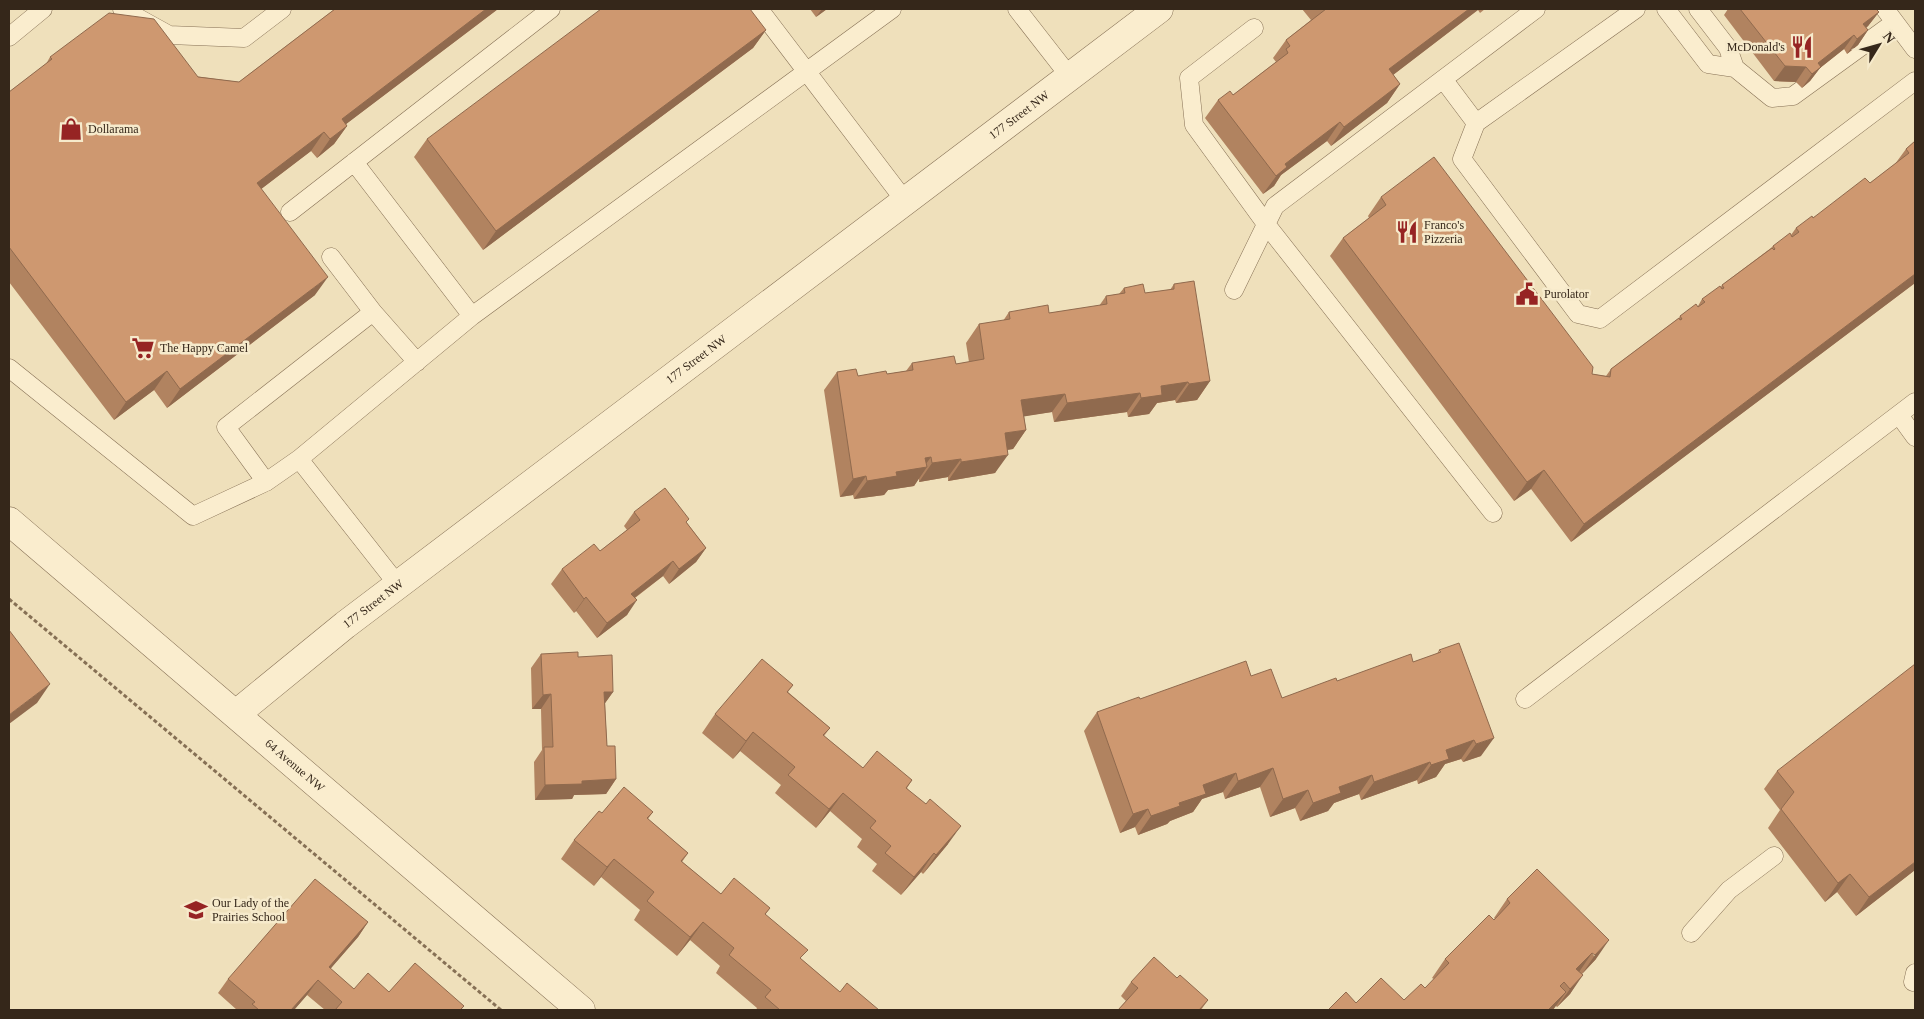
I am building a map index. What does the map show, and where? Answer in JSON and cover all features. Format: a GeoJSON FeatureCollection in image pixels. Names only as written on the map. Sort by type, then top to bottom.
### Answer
{"type":"FeatureCollection","features":[{"type":"Feature","properties":{"kind":"street","name":"177 Street NW"},"geometry":{"type":"LineString","coordinates":[[236,714],[345,625],[1159,9]]}},
{"type":"Feature","properties":{"kind":"street","name":"64 Avenue NW"},"geometry":{"type":"LineString","coordinates":[[9,521],[581,1010]]}},
{"type":"Feature","properties":{"kind":"lane"},"geometry":{"type":"LineString","coordinates":[[9,37],[43,9]]}},
{"type":"Feature","properties":{"kind":"lane"},"geometry":{"type":"LineString","coordinates":[[122,9],[169,35],[244,38],[282,9]]}},
{"type":"Feature","properties":{"kind":"lane"},"geometry":{"type":"LineString","coordinates":[[290,212],[551,9]]}},
{"type":"Feature","properties":{"kind":"lane"},"geometry":{"type":"LineString","coordinates":[[760,9],[905,201]]}},
{"type":"Feature","properties":{"kind":"lane"},"geometry":{"type":"LineString","coordinates":[[9,368],[193,516],[266,482],[299,459],[472,316],[892,9]]}},
{"type":"Feature","properties":{"kind":"lane"},"geometry":{"type":"LineString","coordinates":[[1017,9],[1070,77]]}},
{"type":"Feature","properties":{"kind":"lane"},"geometry":{"type":"LineString","coordinates":[[1234,290],[1275,206],[1536,9]]}},
{"type":"Feature","properties":{"kind":"lane"},"geometry":{"type":"LineString","coordinates":[[1636,9],[1476,123],[1462,159],[1578,314],[1600,318],[1915,81]]}},
{"type":"Feature","properties":{"kind":"lane"},"geometry":{"type":"LineString","coordinates":[[1666,9],[1708,64],[1735,68],[1772,98],[1793,96],[1890,15],[1915,49]]}},
{"type":"Feature","properties":{"kind":"lane"},"geometry":{"type":"LineString","coordinates":[[1698,9],[1728,48],[1735,68]]}},
{"type":"Feature","properties":{"kind":"lane"},"geometry":{"type":"LineString","coordinates":[[1254,28],[1190,78],[1194,125],[1266,224],[1493,513]]}},
{"type":"Feature","properties":{"kind":"lane"},"geometry":{"type":"LineString","coordinates":[[1443,79],[1476,123]]}},
{"type":"Feature","properties":{"kind":"lane"},"geometry":{"type":"LineString","coordinates":[[354,162],[472,316]]}},
{"type":"Feature","properties":{"kind":"lane"},"geometry":{"type":"LineString","coordinates":[[331,257],[373,312],[417,362]]}},
{"type":"Feature","properties":{"kind":"lane"},"geometry":{"type":"LineString","coordinates":[[266,482],[226,427],[373,312]]}},
{"type":"Feature","properties":{"kind":"lane"},"geometry":{"type":"LineString","coordinates":[[1526,699],[1915,402]]}},
{"type":"Feature","properties":{"kind":"lane"},"geometry":{"type":"LineString","coordinates":[[1899,415],[1915,437]]}},
{"type":"Feature","properties":{"kind":"lane"},"geometry":{"type":"LineString","coordinates":[[299,459],[398,585]]}},
{"type":"Feature","properties":{"kind":"lane"},"geometry":{"type":"LineString","coordinates":[[1691,933],[1729,890],[1774,856]]}},
{"type":"Feature","properties":{"kind":"path"},"geometry":{"type":"LineString","coordinates":[[9,599],[501,1010]]}},
{"type":"Feature","properties":{"kind":"building"},"geometry":{"type":"Polygon","coordinates":[[[335,9],[486,9],[342,119],[347,126],[330,139],[324,132],[257,183],[328,277],[180,389],[167,371],[126,402],[9,247],[9,92],[52,59],[50,57],[109,13],[154,19],[198,77],[239,82],[335,9]]]}},
{"type":"Feature","properties":{"kind":"building"},"geometry":{"type":"Polygon","coordinates":[[[601,9],[750,9],[766,30],[496,231],[427,139],[601,9]]]}},
{"type":"Feature","properties":{"kind":"building"},"geometry":{"type":"Polygon","coordinates":[[[1326,9],[1469,9],[1389,69],[1400,84],[1344,127],[1340,122],[1285,164],[1287,167],[1276,176],[1218,100],[1230,91],[1233,95],[1288,53],[1286,49],[1290,46],[1286,40],[1326,9]]]}},
{"type":"Feature","properties":{"kind":"building","name":"McDonald's"},"geometry":{"type":"Polygon","coordinates":[[[1740,9],[1876,9],[1879,12],[1863,24],[1868,30],[1857,39],[1854,35],[1818,63],[1821,67],[1812,74],[1806,67],[1785,66],[1740,9]]]}},
{"type":"Feature","properties":{"kind":"building"},"geometry":{"type":"Polygon","coordinates":[[[1915,141],[1915,274],[1584,524],[1544,470],[1527,482],[1343,238],[1386,205],[1381,197],[1434,157],[1593,367],[1592,374],[1610,377],[1611,369],[1679,318],[1680,320],[1682,319],[1680,316],[1696,304],[1698,307],[1705,302],[1702,299],[1720,286],[1722,289],[1724,288],[1722,285],[1772,248],[1774,250],[1773,246],[1790,233],[1792,237],[1799,232],[1796,228],[1812,216],[1813,218],[1865,178],[1870,183],[1909,153],[1906,149],[1915,141]]]}},
{"type":"Feature","properties":{"kind":"building"},"geometry":{"type":"Polygon","coordinates":[[[1194,281],[1210,381],[1161,386],[1162,395],[1141,398],[1140,393],[1067,403],[1065,394],[1021,400],[1026,430],[1005,433],[1008,455],[961,462],[961,459],[932,463],[931,457],[925,458],[927,467],[896,472],[897,476],[867,481],[866,476],[853,479],[837,372],[856,369],[858,376],[886,371],[887,374],[913,370],[912,363],[954,356],[956,364],[984,359],[979,324],[1010,319],[1009,312],[1048,305],[1049,313],[1107,304],[1106,296],[1125,293],[1124,288],[1143,284],[1145,293],[1174,289],[1174,284],[1194,281]]]}},
{"type":"Feature","properties":{"kind":"building"},"geometry":{"type":"Polygon","coordinates":[[[665,488],[689,519],[686,522],[706,548],[679,569],[673,561],[631,594],[637,600],[607,623],[586,597],[584,599],[562,569],[594,544],[600,551],[640,520],[634,512],[665,488]]]}},
{"type":"Feature","properties":{"kind":"building"},"geometry":{"type":"Polygon","coordinates":[[[9,630],[50,684],[9,715],[9,630]]]}},
{"type":"Feature","properties":{"kind":"building"},"geometry":{"type":"Polygon","coordinates":[[[1459,643],[1494,738],[1476,744],[1474,740],[1446,750],[1449,759],[1431,765],[1430,762],[1374,782],[1372,775],[1339,787],[1341,793],[1313,803],[1308,790],[1283,799],[1273,768],[1238,781],[1236,773],[1203,785],[1206,794],[1179,803],[1180,806],[1151,816],[1148,809],[1133,814],[1097,712],[1139,697],[1140,699],[1246,661],[1251,676],[1271,669],[1282,698],[1336,678],[1337,681],[1411,654],[1413,662],[1459,643]]]}},
{"type":"Feature","properties":{"kind":"building"},"geometry":{"type":"Polygon","coordinates":[[[578,652],[578,657],[612,655],[613,692],[604,692],[607,746],[615,746],[616,779],[582,781],[582,784],[545,785],[544,747],[553,747],[551,694],[543,695],[541,654],[578,652]]]}},
{"type":"Feature","properties":{"kind":"building"},"geometry":{"type":"Polygon","coordinates":[[[762,659],[793,685],[787,692],[830,728],[823,735],[863,768],[877,751],[912,780],[906,788],[926,804],[930,799],[961,826],[936,855],[934,853],[914,877],[885,853],[891,846],[870,828],[876,821],[843,793],[829,809],[788,775],[795,767],[753,732],[746,741],[715,714],[762,659]]]}},
{"type":"Feature","properties":{"kind":"building"},"geometry":{"type":"Polygon","coordinates":[[[1915,664],[1915,862],[1869,897],[1850,874],[1838,883],[1781,809],[1794,792],[1777,771],[1915,664]]]}},
{"type":"Feature","properties":{"kind":"building"},"geometry":{"type":"Polygon","coordinates":[[[624,787],[653,812],[647,818],[688,853],[681,861],[721,894],[734,878],[770,908],[765,914],[808,950],[800,958],[840,992],[847,983],[879,1010],[780,1010],[765,997],[771,990],[729,955],[734,948],[703,922],[690,937],[647,901],[654,892],[614,859],[607,867],[574,840],[599,811],[602,813],[624,787]]]}},
{"type":"Feature","properties":{"kind":"building"},"geometry":{"type":"Polygon","coordinates":[[[1537,869],[1609,940],[1595,955],[1592,953],[1576,969],[1583,975],[1570,989],[1564,982],[1560,986],[1566,992],[1548,1010],[1328,1010],[1346,992],[1356,1003],[1381,978],[1404,1000],[1421,984],[1425,988],[1449,963],[1445,959],[1489,915],[1494,920],[1510,903],[1507,899],[1537,869]]]}},
{"type":"Feature","properties":{"kind":"building"},"geometry":{"type":"Polygon","coordinates":[[[315,879],[368,922],[329,967],[354,989],[368,973],[389,992],[415,963],[464,1006],[460,1010],[335,1010],[342,1002],[318,980],[291,1010],[259,1010],[252,1004],[255,1002],[228,979],[315,879]]]}},
{"type":"Feature","properties":{"kind":"building"},"geometry":{"type":"Polygon","coordinates":[[[1154,957],[1177,978],[1180,975],[1208,1000],[1199,1010],[1118,1010],[1138,988],[1131,982],[1154,957]]]}},
{"type":"Feature","properties":{"kind":"place","name":"McDonald's"},"geometry":{"type":"Point","coordinates":[1802,47]}},
{"type":"Feature","properties":{"kind":"place","name":"Dollarama"},"geometry":{"type":"Point","coordinates":[71,129]}},
{"type":"Feature","properties":{"kind":"place","name":"Franco's Pizzeria"},"geometry":{"type":"Point","coordinates":[1407,232]}},
{"type":"Feature","properties":{"kind":"place","name":"Purolator"},"geometry":{"type":"Point","coordinates":[1527,294]}},
{"type":"Feature","properties":{"kind":"place","name":"The Happy Camel"},"geometry":{"type":"Point","coordinates":[143,348]}},
{"type":"Feature","properties":{"kind":"place","name":"Our Lady of the Prairies School"},"geometry":{"type":"Point","coordinates":[196,910]}}]}
